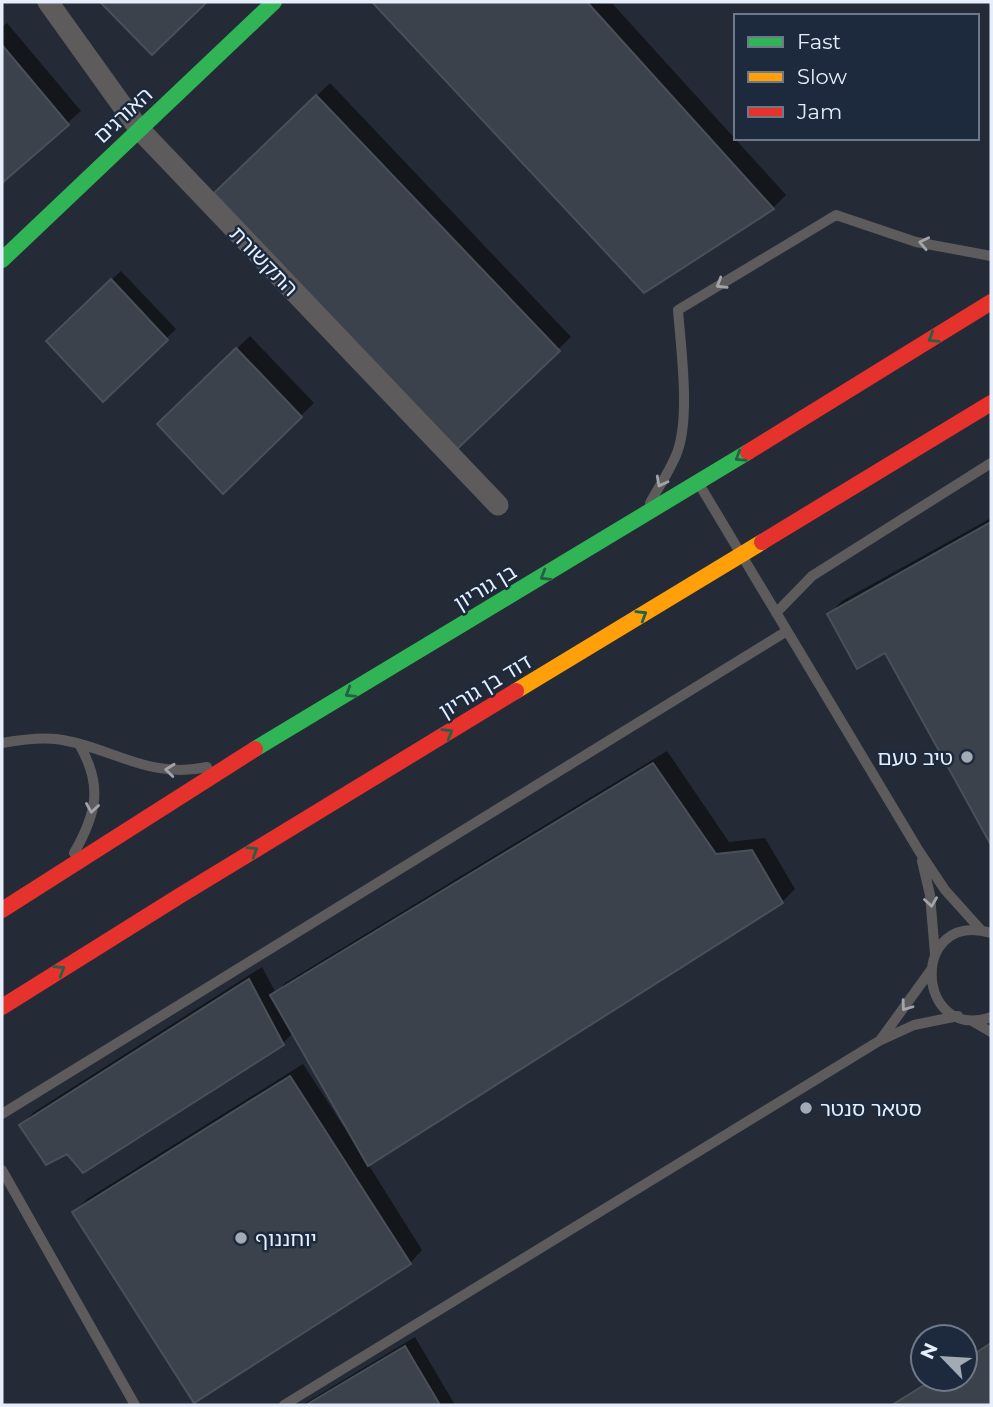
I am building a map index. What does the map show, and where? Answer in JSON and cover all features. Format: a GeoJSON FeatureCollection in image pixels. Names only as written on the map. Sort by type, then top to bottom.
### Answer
{"type":"FeatureCollection","features":[{"type":"Feature","properties":{"kind":"main road","name":"האורגים"},"geometry":{"type":"LineString","coordinates":[[2,260],[274,2]]}},
{"type":"Feature","properties":{"kind":"main road","name":"בן גוריון"},"geometry":{"type":"LineString","coordinates":[[2,911],[237,760],[643,517],[991,302]]}},
{"type":"Feature","properties":{"kind":"main road","name":"דוד בן גוריון"},"geometry":{"type":"LineString","coordinates":[[2,1007],[181,895],[991,403]]}},
{"type":"Feature","properties":{"kind":"street","name":"התקשורת"},"geometry":{"type":"LineString","coordinates":[[48,2],[139,130],[498,505]]}},
{"type":"Feature","properties":{"kind":"lane"},"geometry":{"type":"LineString","coordinates":[[643,517],[678,450],[684,409],[678,310],[836,215],[916,242],[991,256]]}},
{"type":"Feature","properties":{"kind":"lane"},"geometry":{"type":"LineString","coordinates":[[776,613],[813,576],[991,463]]}},
{"type":"Feature","properties":{"kind":"lane"},"geometry":{"type":"LineString","coordinates":[[698,483],[919,851],[945,890],[986,931]]}},
{"type":"Feature","properties":{"kind":"lane"},"geometry":{"type":"LineString","coordinates":[[2,1114],[787,631]]}},
{"type":"Feature","properties":{"kind":"lane"},"geometry":{"type":"LineString","coordinates":[[2,743],[54,739],[79,744],[120,759],[178,772],[237,760]]}},
{"type":"Feature","properties":{"kind":"lane"},"geometry":{"type":"LineString","coordinates":[[65,869],[92,815],[95,785],[90,764],[79,744]]}},
{"type":"Feature","properties":{"kind":"lane"},"geometry":{"type":"LineString","coordinates":[[879,1041],[931,970],[935,954],[930,895],[919,851]]}},
{"type":"Feature","properties":{"kind":"lane"},"geometry":{"type":"LineString","coordinates":[[935,954],[943,943],[954,935],[967,930],[986,931]]}},
{"type":"Feature","properties":{"kind":"lane"},"geometry":{"type":"LineString","coordinates":[[931,970],[935,995],[947,1010],[991,1032]]}},
{"type":"Feature","properties":{"kind":"lane"},"geometry":{"type":"LineString","coordinates":[[284,1405],[879,1041],[925,1022],[991,1017]]}},
{"type":"Feature","properties":{"kind":"lane"},"geometry":{"type":"LineString","coordinates":[[2,1170],[135,1405]]}},
{"type":"Feature","properties":{"kind":"building"},"geometry":{"type":"Polygon","coordinates":[[[100,2],[207,2],[152,55],[100,2]]]}},
{"type":"Feature","properties":{"kind":"building"},"geometry":{"type":"Polygon","coordinates":[[[372,2],[587,2],[774,209],[644,293],[372,2]]]}},
{"type":"Feature","properties":{"kind":"building"},"geometry":{"type":"Polygon","coordinates":[[[2,45],[69,125],[2,183],[2,45]]]}},
{"type":"Feature","properties":{"kind":"building"},"geometry":{"type":"Polygon","coordinates":[[[316,95],[560,351],[457,449],[214,193],[316,95]]]}},
{"type":"Feature","properties":{"kind":"building"},"geometry":{"type":"Polygon","coordinates":[[[111,279],[168,340],[103,402],[46,341],[111,279]]]}},
{"type":"Feature","properties":{"kind":"building"},"geometry":{"type":"Polygon","coordinates":[[[236,348],[302,417],[223,494],[157,424],[236,348]]]}},
{"type":"Feature","properties":{"kind":"building","name":"טיב טעם"},"geometry":{"type":"Polygon","coordinates":[[[991,522],[991,845],[885,653],[857,669],[827,614],[991,522]]]}},
{"type":"Feature","properties":{"kind":"building"},"geometry":{"type":"Polygon","coordinates":[[[653,763],[716,854],[752,850],[783,903],[368,1166],[270,995],[653,763]]]}},
{"type":"Feature","properties":{"kind":"building"},"geometry":{"type":"Polygon","coordinates":[[[249,979],[284,1045],[83,1173],[67,1154],[46,1165],[19,1125],[249,979]]]}},
{"type":"Feature","properties":{"kind":"building","name":"יוחננוף"},"geometry":{"type":"Polygon","coordinates":[[[290,1076],[411,1264],[194,1403],[72,1212],[290,1076]]]}},
{"type":"Feature","properties":{"kind":"building"},"geometry":{"type":"Polygon","coordinates":[[[991,1343],[991,1405],[892,1405],[911,1393],[979,1393],[979,1351],[991,1343]]]}},
{"type":"Feature","properties":{"kind":"building"},"geometry":{"type":"Polygon","coordinates":[[[405,1346],[440,1405],[306,1405],[405,1346]]]}},
{"type":"Feature","properties":{"kind":"traffic: fast"},"geometry":{"type":"LineString","coordinates":[[2,260],[274,2]]}},
{"type":"Feature","properties":{"kind":"traffic: fast"},"geometry":{"type":"LineString","coordinates":[[255,749],[748,452]]}},
{"type":"Feature","properties":{"kind":"traffic: slow"},"geometry":{"type":"LineString","coordinates":[[516,691],[762,542]]}},
{"type":"Feature","properties":{"kind":"traffic: jam"},"geometry":{"type":"LineString","coordinates":[[748,452],[991,302]]}},
{"type":"Feature","properties":{"kind":"traffic: jam"},"geometry":{"type":"LineString","coordinates":[[762,542],[991,403]]}},
{"type":"Feature","properties":{"kind":"traffic: jam"},"geometry":{"type":"LineString","coordinates":[[2,1007],[516,691]]}},
{"type":"Feature","properties":{"kind":"traffic: jam"},"geometry":{"type":"LineString","coordinates":[[2,910],[255,749]]}},
{"type":"Feature","properties":{"kind":"place","name":"טיב טעם"},"geometry":{"type":"Point","coordinates":[967,757]}},
{"type":"Feature","properties":{"kind":"place","name":"סטאר סנטר"},"geometry":{"type":"Point","coordinates":[806,1108]}},
{"type":"Feature","properties":{"kind":"place","name":"יוחננוף"},"geometry":{"type":"Point","coordinates":[241,1238]}}]}
